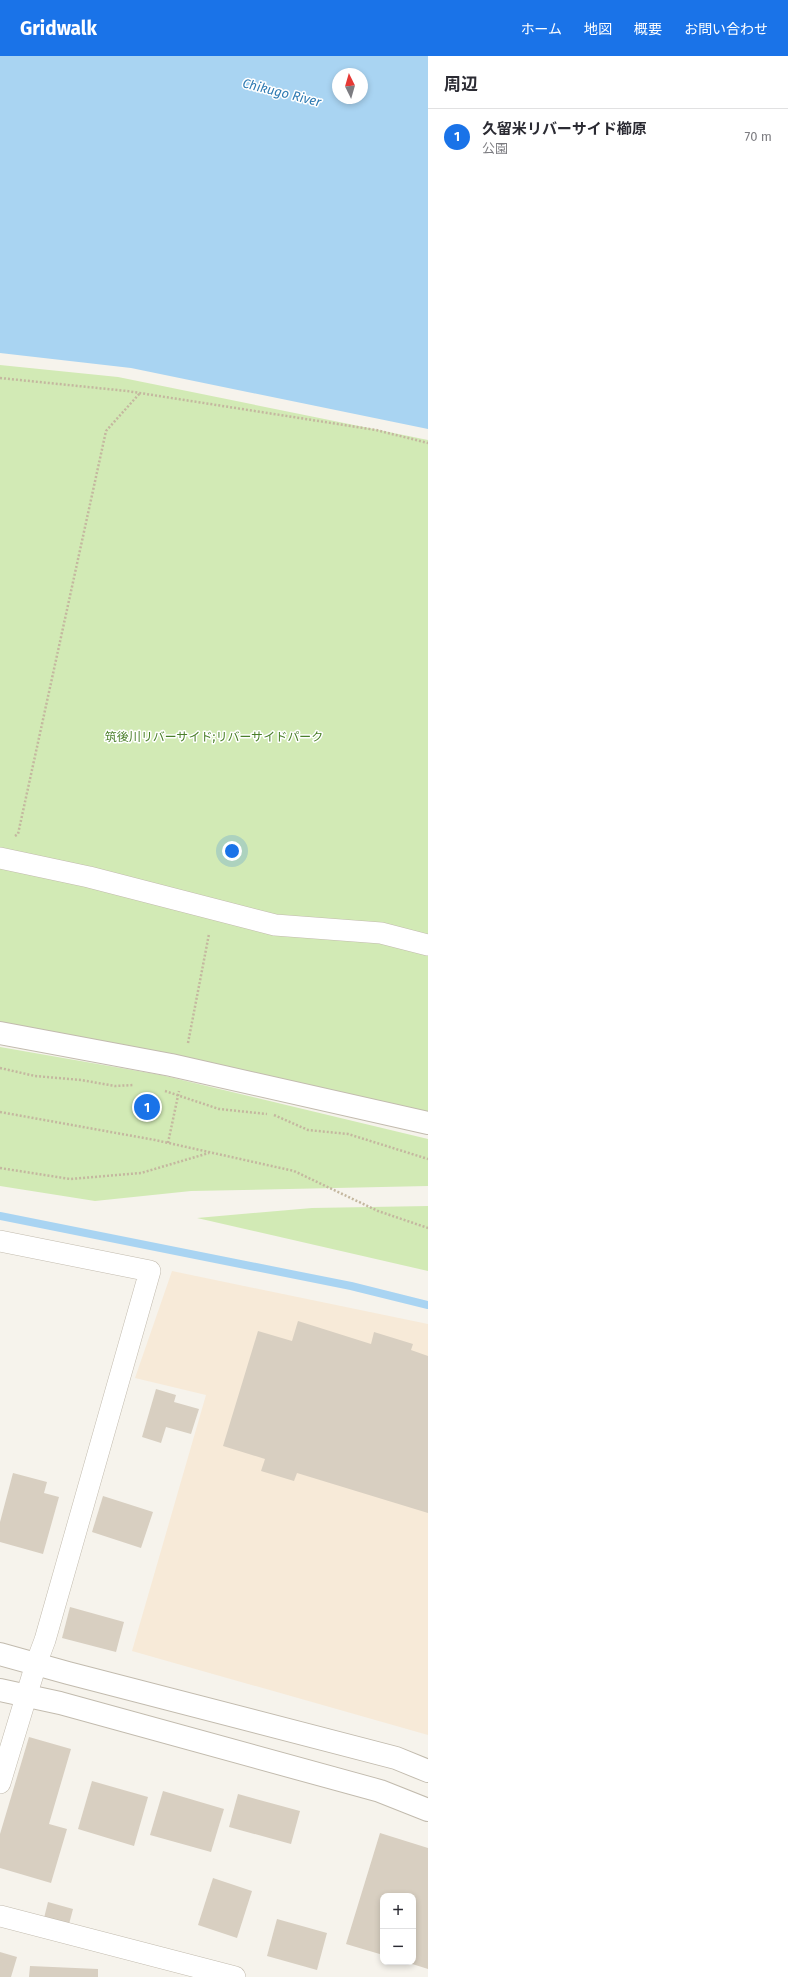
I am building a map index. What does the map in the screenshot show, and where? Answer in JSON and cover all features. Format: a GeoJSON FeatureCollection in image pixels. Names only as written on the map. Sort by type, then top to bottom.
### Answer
{"type":"FeatureCollection","features":[{"type":"Feature","properties":{"kind":"street"},"geometry":{"type":"LineString","coordinates":[[0,858],[89,877],[275,926],[381,933],[428,945]]}},
{"type":"Feature","properties":{"kind":"street"},"geometry":{"type":"LineString","coordinates":[[0,1034],[184,1068],[428,1123]]}},
{"type":"Feature","properties":{"kind":"street"},"geometry":{"type":"LineString","coordinates":[[0,1241],[150,1271],[45,1640],[36,1664],[0,1784]]}},
{"type":"Feature","properties":{"kind":"street"},"geometry":{"type":"LineString","coordinates":[[0,1654],[396,1758],[428,1770]]}},
{"type":"Feature","properties":{"kind":"street"},"geometry":{"type":"LineString","coordinates":[[0,1690],[26,1697],[60,1703],[380,1791],[428,1810]]}},
{"type":"Feature","properties":{"kind":"street"},"geometry":{"type":"LineString","coordinates":[[0,1916],[236,1977]]}},
{"type":"Feature","properties":{"kind":"path"},"geometry":{"type":"LineString","coordinates":[[0,378],[140,393],[376,430],[428,443]]}},
{"type":"Feature","properties":{"kind":"path"},"geometry":{"type":"LineString","coordinates":[[14,838],[18,834],[106,431],[140,393]]}},
{"type":"Feature","properties":{"kind":"path"},"geometry":{"type":"LineString","coordinates":[[184,1068],[214,910]]}},
{"type":"Feature","properties":{"kind":"path"},"geometry":{"type":"LineString","coordinates":[[0,1068],[35,1076],[81,1080],[115,1086],[135,1085]]}},
{"type":"Feature","properties":{"kind":"path"},"geometry":{"type":"LineString","coordinates":[[163,1090],[219,1109],[272,1114],[308,1130],[348,1134],[428,1159]]}},
{"type":"Feature","properties":{"kind":"path"},"geometry":{"type":"LineString","coordinates":[[168,1143],[177,1096]]}},
{"type":"Feature","properties":{"kind":"path"},"geometry":{"type":"LineString","coordinates":[[0,1112],[168,1143],[294,1171],[378,1211],[428,1228]]}},
{"type":"Feature","properties":{"kind":"path"},"geometry":{"type":"LineString","coordinates":[[0,1168],[70,1179],[141,1173],[210,1152]]}},
{"type":"Feature","properties":{"kind":"shaded area"},"geometry":{"type":"Polygon","coordinates":[[[172,1271],[428,1324],[428,1735],[132,1651],[206,1395],[135,1378],[172,1271]]]}},
{"type":"Feature","properties":{"kind":"green space","name":"筑後川リバーサイド;リバーサイドパーク"},"geometry":{"type":"Polygon","coordinates":[[[0,365],[118,377],[428,440],[428,1133],[0,1034],[0,365]]]}},
{"type":"Feature","properties":{"kind":"green space"},"geometry":{"type":"Polygon","coordinates":[[[0,1047],[161,1075],[428,1139],[428,1186],[191,1191],[95,1201],[0,1186],[0,1047]]]}},
{"type":"Feature","properties":{"kind":"green space"},"geometry":{"type":"Polygon","coordinates":[[[428,1206],[428,1271],[197,1218],[312,1208],[428,1206]]]}},
{"type":"Feature","properties":{"kind":"water","name":"Chikugo River"},"geometry":{"type":"Polygon","coordinates":[[[0,56],[428,56],[428,429],[131,368],[0,353],[0,56]]]}},
{"type":"Feature","properties":{"kind":"building"},"geometry":{"type":"Polygon","coordinates":[[[298,1321],[371,1344],[374,1332],[413,1344],[411,1350],[428,1356],[428,1513],[297,1473],[294,1481],[261,1471],[265,1459],[223,1446],[258,1331],[292,1341],[298,1321]]]}},
{"type":"Feature","properties":{"kind":"building"},"geometry":{"type":"Polygon","coordinates":[[[156,1389],[176,1395],[174,1402],[199,1409],[191,1434],[166,1427],[161,1443],[142,1437],[156,1389]]]}},
{"type":"Feature","properties":{"kind":"building"},"geometry":{"type":"Polygon","coordinates":[[[13,1473],[47,1482],[44,1493],[59,1497],[43,1554],[0,1542],[0,1522],[13,1473]]]}},
{"type":"Feature","properties":{"kind":"building"},"geometry":{"type":"Polygon","coordinates":[[[103,1496],[153,1512],[141,1548],[92,1532],[103,1496]]]}},
{"type":"Feature","properties":{"kind":"building"},"geometry":{"type":"Polygon","coordinates":[[[70,1607],[124,1622],[116,1652],[62,1638],[70,1607]]]}},
{"type":"Feature","properties":{"kind":"building"},"geometry":{"type":"Polygon","coordinates":[[[29,1737],[71,1749],[49,1824],[67,1829],[51,1883],[0,1868],[0,1834],[29,1737]]]}},
{"type":"Feature","properties":{"kind":"building"},"geometry":{"type":"Polygon","coordinates":[[[92,1781],[148,1797],[134,1846],[78,1829],[92,1781]]]}},
{"type":"Feature","properties":{"kind":"building"},"geometry":{"type":"Polygon","coordinates":[[[163,1791],[224,1809],[211,1852],[150,1835],[163,1791]]]}},
{"type":"Feature","properties":{"kind":"building"},"geometry":{"type":"Polygon","coordinates":[[[238,1794],[300,1811],[291,1844],[229,1827],[238,1794]]]}},
{"type":"Feature","properties":{"kind":"building"},"geometry":{"type":"Polygon","coordinates":[[[380,1833],[428,1848],[428,1969],[415,1965],[416,1893],[380,1893],[380,1954],[346,1944],[380,1833]]]}},
{"type":"Feature","properties":{"kind":"building"},"geometry":{"type":"Polygon","coordinates":[[[213,1878],[252,1891],[237,1938],[198,1925],[213,1878]]]}},
{"type":"Feature","properties":{"kind":"building"},"geometry":{"type":"Polygon","coordinates":[[[48,1902],[73,1909],[68,1928],[43,1922],[48,1902]]]}},
{"type":"Feature","properties":{"kind":"building"},"geometry":{"type":"Polygon","coordinates":[[[277,1919],[327,1933],[317,1970],[267,1956],[277,1919]]]}},
{"type":"Feature","properties":{"kind":"building"},"geometry":{"type":"Polygon","coordinates":[[[0,1952],[17,1957],[11,1977],[0,1977],[0,1952]]]}},
{"type":"Feature","properties":{"kind":"building"},"geometry":{"type":"Polygon","coordinates":[[[30,1966],[98,1969],[98,1977],[29,1977],[30,1966]]]}},
{"type":"Feature","properties":{"kind":"waterway"},"geometry":{"type":"LineString","coordinates":[[0,1216],[351,1286],[428,1305]]}},
{"type":"Feature","properties":{"kind":"place","name":"久留米リバーサイド櫛原"},"geometry":{"type":"Point","coordinates":[147,1107]}}]}
